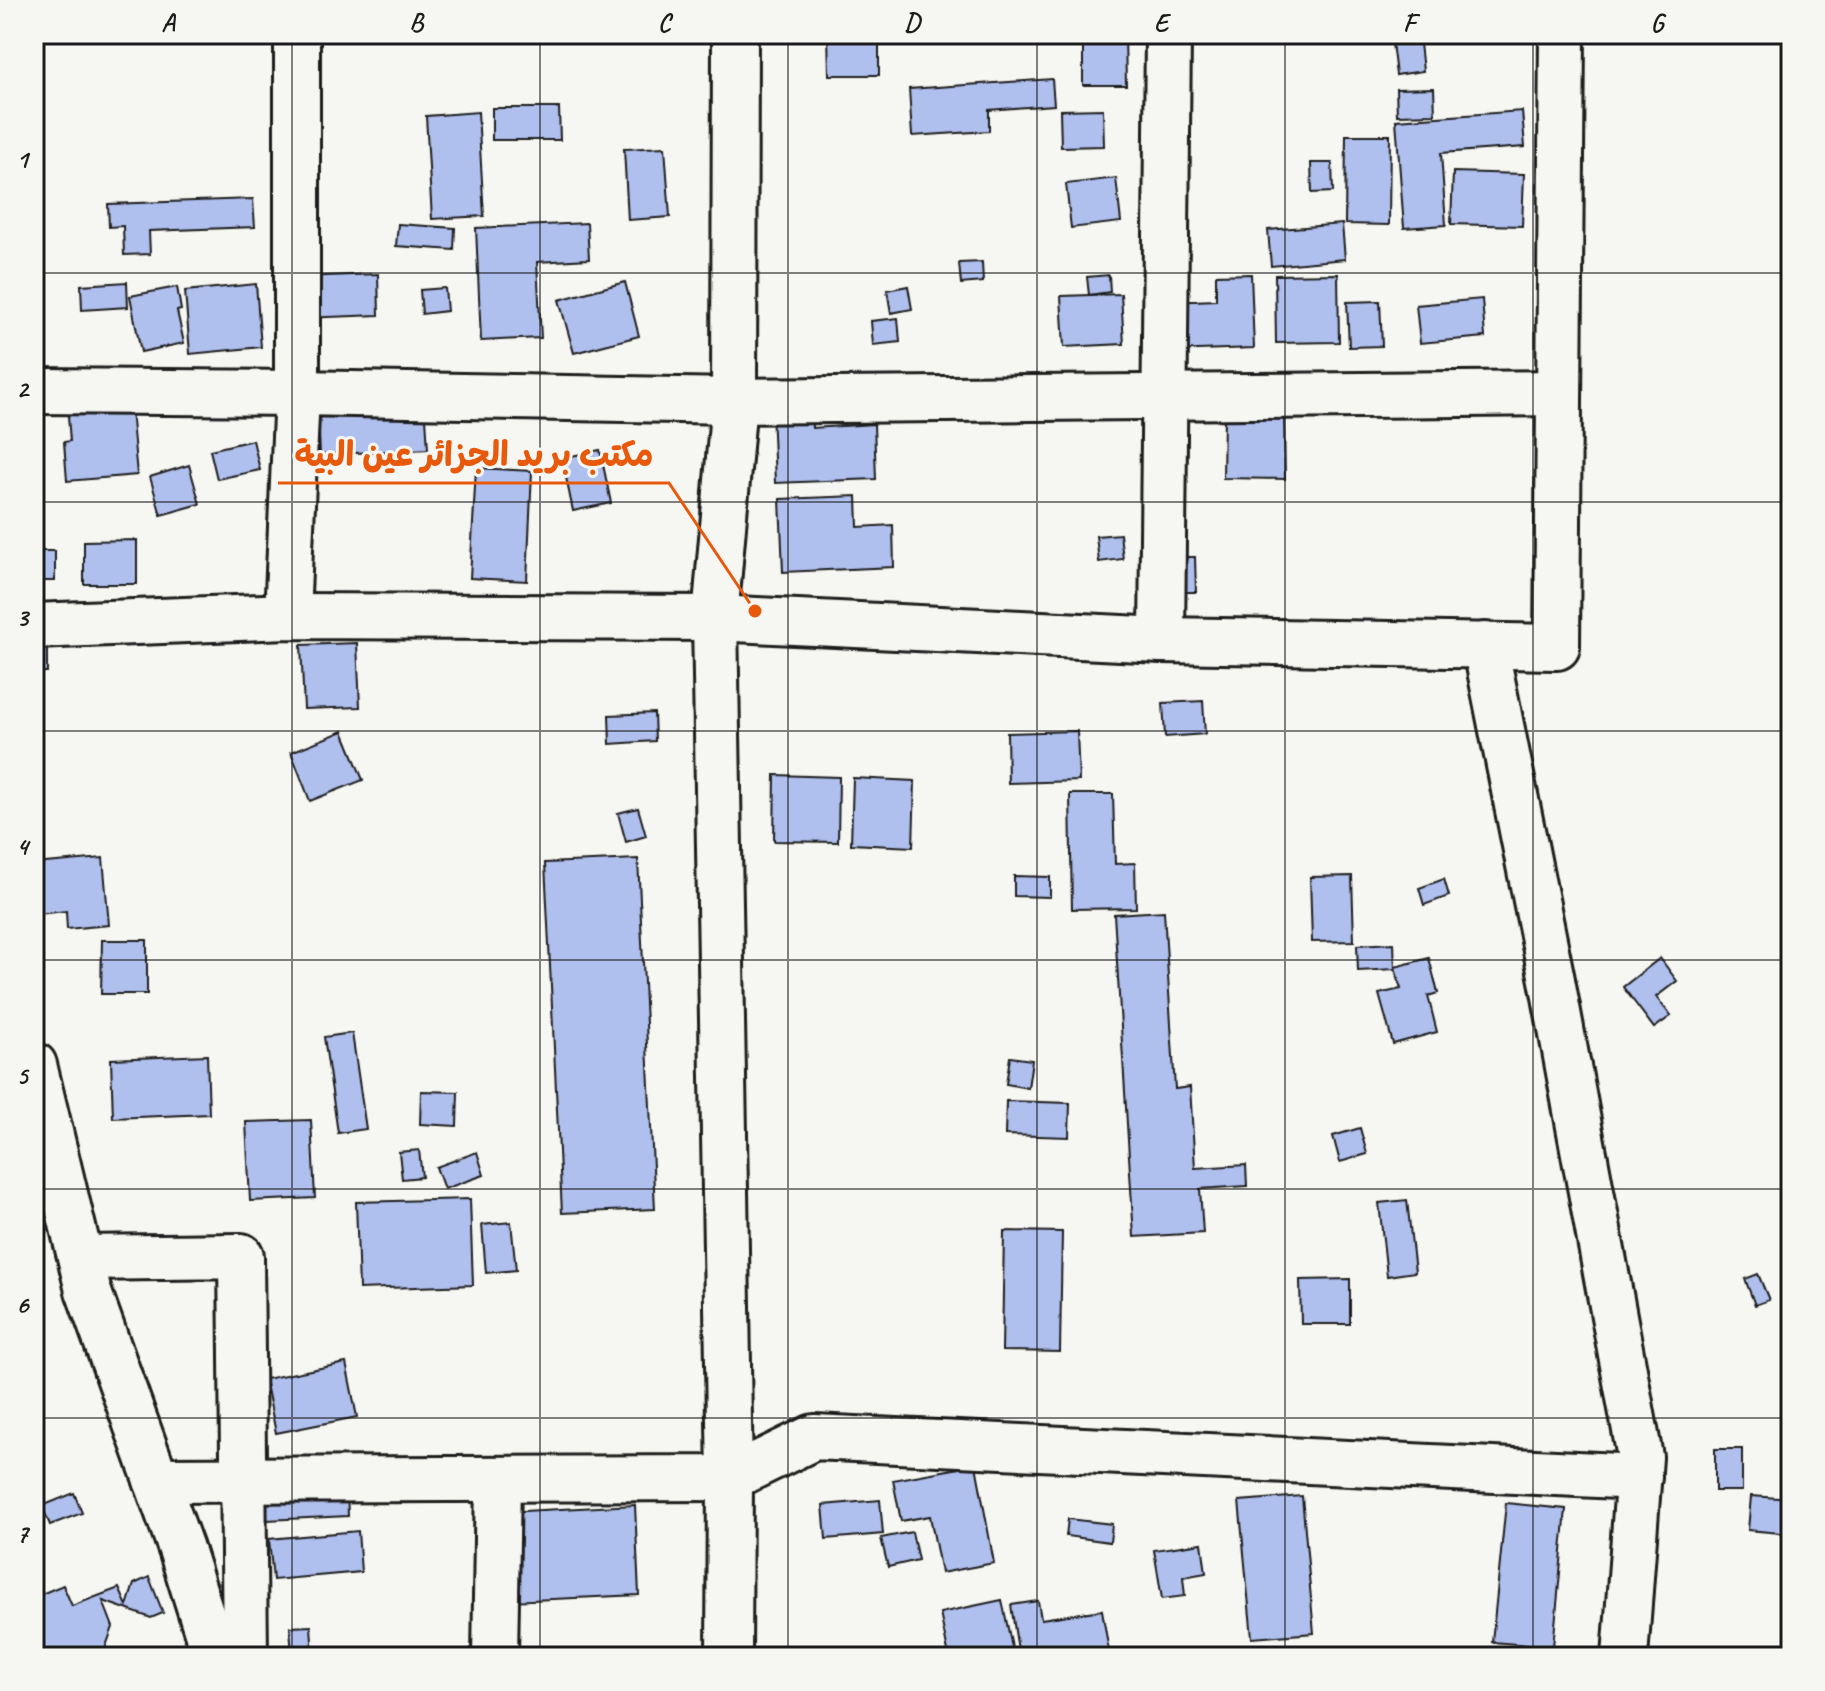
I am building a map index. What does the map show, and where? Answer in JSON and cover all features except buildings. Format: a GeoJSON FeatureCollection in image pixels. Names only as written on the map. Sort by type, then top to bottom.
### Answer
{"type":"FeatureCollection","features":[{"type":"Feature","properties":{"kind":"street"},"geometry":{"type":"LineString","coordinates":[[287,616],[297,393],[297,34]]}},
{"type":"Feature","properties":{"kind":"street"},"geometry":{"type":"LineString","coordinates":[[729,1657],[730,1478],[715,618],[734,401],[735,34]]}},
{"type":"Feature","properties":{"kind":"street"},"geometry":{"type":"LineString","coordinates":[[1162,640],[1168,34]]}},
{"type":"Feature","properties":{"kind":"street"},"geometry":{"type":"LineString","coordinates":[[34,626],[287,616],[715,618],[1162,640],[1557,647],[1562,34]]}},
{"type":"Feature","properties":{"kind":"street"},"geometry":{"type":"LineString","coordinates":[[34,391],[734,401],[1559,393]]}},
{"type":"Feature","properties":{"kind":"street"},"geometry":{"type":"LineString","coordinates":[[1485,645],[1558,1011],[1640,1457],[1625,1657]]}},
{"type":"Feature","properties":{"kind":"street"},"geometry":{"type":"LineString","coordinates":[[34,1065],[88,1290],[215,1657]]}},
{"type":"Feature","properties":{"kind":"street"},"geometry":{"type":"LineString","coordinates":[[81,1258],[241,1256],[245,1657]]}},
{"type":"Feature","properties":{"kind":"street"},"geometry":{"type":"LineString","coordinates":[[156,1480],[730,1478],[814,1437],[1639,1477]]}},
{"type":"Feature","properties":{"kind":"street"},"geometry":{"type":"LineString","coordinates":[[495,1657],[498,1479]]}},
{"type":"Feature","properties":{"kind":"place","name":"مكتب بريد الجزائر عين البية"},"geometry":{"type":"Point","coordinates":[755,611]}}]}
